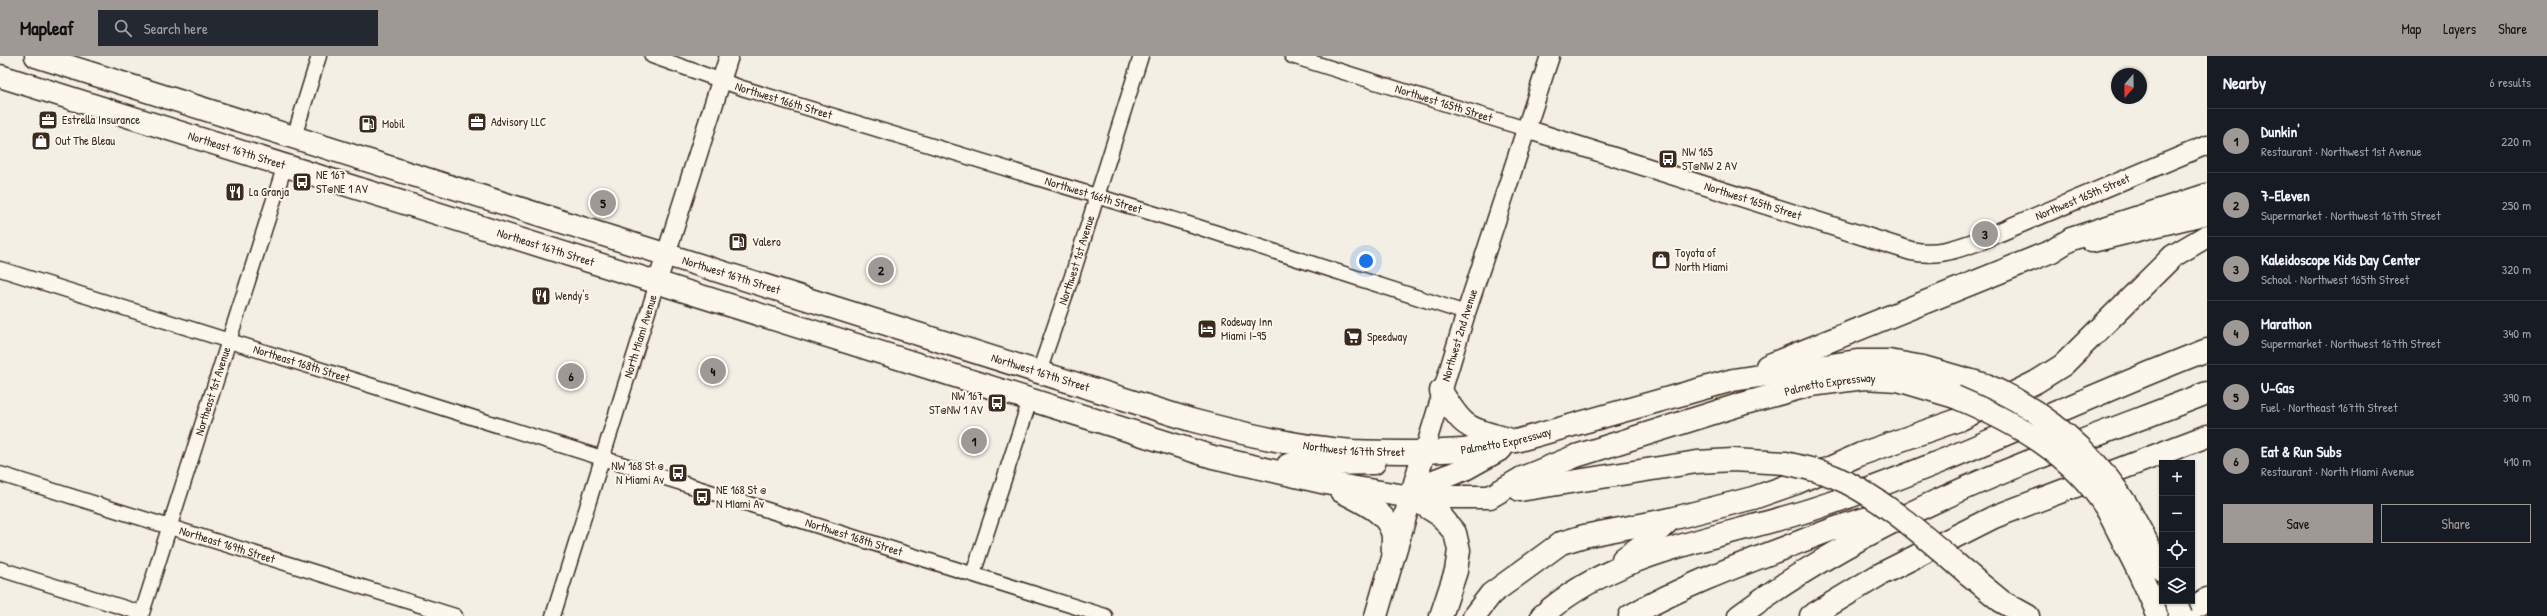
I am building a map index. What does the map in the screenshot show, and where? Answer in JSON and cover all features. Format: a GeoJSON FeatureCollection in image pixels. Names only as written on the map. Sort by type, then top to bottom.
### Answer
{"type":"FeatureCollection","features":[{"type":"Feature","properties":{"kind":"main road"},"geometry":{"type":"LineString","coordinates":[[36,56],[666,254]]}},
{"type":"Feature","properties":{"kind":"main road","name":"Northeast 167th Street"},"geometry":{"type":"LineString","coordinates":[[0,76],[657,283]]}},
{"type":"Feature","properties":{"kind":"main road"},"geometry":{"type":"LineString","coordinates":[[238,151],[275,148],[294,137]]}},
{"type":"Feature","properties":{"kind":"main road"},"geometry":{"type":"LineString","coordinates":[[285,165],[291,158],[302,154],[332,149]]}},
{"type":"Feature","properties":{"kind":"main road"},"geometry":{"type":"LineString","coordinates":[[2052,251],[2071,239],[2207,195]]}},
{"type":"Feature","properties":{"kind":"main road"},"geometry":{"type":"LineString","coordinates":[[1733,380],[2052,251],[2207,213]]}},
{"type":"Feature","properties":{"kind":"main road"},"geometry":{"type":"LineString","coordinates":[[1474,616],[1491,594],[1562,543],[1584,536],[1671,520],[1754,498],[1796,483],[1861,454],[1961,419],[2036,382],[2063,365],[2173,256],[2207,236]]}},
{"type":"Feature","properties":{"kind":"main road","name":"Northwest 167th Street"},"geometry":{"type":"LineString","coordinates":[[666,254],[1192,420],[1240,433],[1353,451],[1424,452]]}},
{"type":"Feature","properties":{"kind":"main road"},"geometry":{"type":"LineString","coordinates":[[657,283],[1213,458],[1326,483],[1411,497],[1490,498],[1532,486],[1697,462],[1733,460],[1785,462],[1816,470],[1856,488],[1915,529],[2001,601],[2028,616]]}},
{"type":"Feature","properties":{"kind":"main road"},"geometry":{"type":"LineString","coordinates":[[1542,616],[1572,592],[1596,578],[1631,561],[1825,506],[2207,350]]}},
{"type":"Feature","properties":{"kind":"main road","name":"Palmetto Expressway"},"geometry":{"type":"LineString","coordinates":[[1424,452],[1463,450],[1516,441],[1733,380],[1857,361],[1889,361],[1930,369],[1986,385],[2015,398],[2056,426],[2097,463],[2117,508],[2140,574],[2159,616]]}},
{"type":"Feature","properties":{"kind":"main road"},"geometry":{"type":"LineString","coordinates":[[988,387],[1016,381],[1039,372]]}},
{"type":"Feature","properties":{"kind":"main road","name":"Palmetto Expressway"},"geometry":{"type":"LineString","coordinates":[[1490,498],[1522,478],[1576,456],[1742,404],[1812,385],[1871,378],[1898,380],[1955,397],[2021,428],[2064,458],[2117,508],[2161,568]]}},
{"type":"Feature","properties":{"kind":"main road"},"geometry":{"type":"LineString","coordinates":[[1441,391],[1462,423],[1473,429],[1516,441]]}},
{"type":"Feature","properties":{"kind":"main road"},"geometry":{"type":"LineString","coordinates":[[1739,616],[1833,554],[1919,507],[2041,457],[2207,393]]}},
{"type":"Feature","properties":{"kind":"main road"},"geometry":{"type":"LineString","coordinates":[[1811,616],[1878,575],[1994,518],[2207,436]]}},
{"type":"Feature","properties":{"kind":"main road"},"geometry":{"type":"LineString","coordinates":[[1411,497],[1431,482],[1466,469],[1516,441]]}},
{"type":"Feature","properties":{"kind":"main road"},"geometry":{"type":"LineString","coordinates":[[1242,464],[1378,463],[1424,452]]}},
{"type":"Feature","properties":{"kind":"main road","name":"Northwest 2nd Avenue"},"geometry":{"type":"LineString","coordinates":[[1376,616],[1424,452]]}},
{"type":"Feature","properties":{"kind":"main road"},"geometry":{"type":"LineString","coordinates":[[1326,483],[1376,510],[1386,520],[1392,532],[1393,555]]}},
{"type":"Feature","properties":{"kind":"main road"},"geometry":{"type":"LineString","coordinates":[[1411,497],[1441,516],[1452,528],[1458,542],[1456,571],[1442,616]]}},
{"type":"Feature","properties":{"kind":"main road"},"geometry":{"type":"LineString","coordinates":[[1630,616],[1696,582],[1850,523],[1869,516],[1919,507]]}},
{"type":"Feature","properties":{"kind":"main road"},"geometry":{"type":"LineString","coordinates":[[1596,578],[1646,543],[1671,520]]}},
{"type":"Feature","properties":{"kind":"main road"},"geometry":{"type":"LineString","coordinates":[[2176,604],[2181,616],[2207,599]]}},
{"type":"Feature","properties":{"kind":"main road"},"geometry":{"type":"LineString","coordinates":[[2196,616],[2207,612]]}},
{"type":"Feature","properties":{"kind":"street"},"geometry":{"type":"LineString","coordinates":[[294,137],[319,56]]}},
{"type":"Feature","properties":{"kind":"street","name":"Northwest 166th Street"},"geometry":{"type":"LineString","coordinates":[[652,56],[721,80],[1466,313]]}},
{"type":"Feature","properties":{"kind":"street","name":"North Miami Avenue"},"geometry":{"type":"LineString","coordinates":[[553,616],[729,56]]}},
{"type":"Feature","properties":{"kind":"street","name":"Northwest 1st Avenue"},"geometry":{"type":"LineString","coordinates":[[1039,372],[1140,56]]}},
{"type":"Feature","properties":{"kind":"street","name":"Northwest 165th Street"},"geometry":{"type":"LineString","coordinates":[[1292,56],[1911,251],[1930,254],[1953,250],[1976,242],[2207,145]]}},
{"type":"Feature","properties":{"kind":"street","name":"Northwest 2nd Avenue"},"geometry":{"type":"LineString","coordinates":[[1424,452],[1441,391],[1550,56]]}},
{"type":"Feature","properties":{"kind":"street","name":"Northeast 1st Avenue"},"geometry":{"type":"LineString","coordinates":[[141,615],[285,165]]}},
{"type":"Feature","properties":{"kind":"street","name":"Northeast 168th Street"},"geometry":{"type":"LineString","coordinates":[[0,269],[603,459]]}},
{"type":"Feature","properties":{"kind":"street"},"geometry":{"type":"LineString","coordinates":[[973,574],[1030,400]]}},
{"type":"Feature","properties":{"kind":"street","name":"Northwest 168th Street"},"geometry":{"type":"LineString","coordinates":[[603,459],[1105,616]]}},
{"type":"Feature","properties":{"kind":"street","name":"Northeast 169th Street"},"geometry":{"type":"LineString","coordinates":[[0,474],[455,616]]}},
{"type":"Feature","properties":{"kind":"street"},"geometry":{"type":"LineString","coordinates":[[0,569],[141,615]]}},
{"type":"Feature","properties":{"kind":"place","name":"Estrella Insurance"},"geometry":{"type":"Point","coordinates":[48,120]}},
{"type":"Feature","properties":{"kind":"place","name":"Advisory LLC"},"geometry":{"type":"Point","coordinates":[477,122]}},
{"type":"Feature","properties":{"kind":"place","name":"Mobil"},"geometry":{"type":"Point","coordinates":[368,124]}},
{"type":"Feature","properties":{"kind":"place","name":"Out The Bleau"},"geometry":{"type":"Point","coordinates":[41,141]}},
{"type":"Feature","properties":{"kind":"place","name":"NW 165 ST@NW 2 AV"},"geometry":{"type":"Point","coordinates":[1668,159]}},
{"type":"Feature","properties":{"kind":"place","name":"NE 167 ST@NE 1 AV"},"geometry":{"type":"Point","coordinates":[302,182]}},
{"type":"Feature","properties":{"kind":"place","name":"La Granja"},"geometry":{"type":"Point","coordinates":[235,192]}},
{"type":"Feature","properties":{"kind":"place","name":"U-Gas"},"geometry":{"type":"Point","coordinates":[603,203]}},
{"type":"Feature","properties":{"kind":"place","name":"Kaleidoscope Kids Day Center"},"geometry":{"type":"Point","coordinates":[1985,234]}},
{"type":"Feature","properties":{"kind":"place","name":"Valero"},"geometry":{"type":"Point","coordinates":[738,242]}},
{"type":"Feature","properties":{"kind":"place","name":"Toyota of North Miami"},"geometry":{"type":"Point","coordinates":[1661,260]}},
{"type":"Feature","properties":{"kind":"place","name":"7-Eleven"},"geometry":{"type":"Point","coordinates":[881,270]}},
{"type":"Feature","properties":{"kind":"place","name":"Wendy's"},"geometry":{"type":"Point","coordinates":[541,296]}},
{"type":"Feature","properties":{"kind":"place","name":"Rodeway Inn Miami I-95"},"geometry":{"type":"Point","coordinates":[1207,329]}},
{"type":"Feature","properties":{"kind":"place","name":"Speedway"},"geometry":{"type":"Point","coordinates":[1353,337]}},
{"type":"Feature","properties":{"kind":"place","name":"Marathon"},"geometry":{"type":"Point","coordinates":[713,371]}},
{"type":"Feature","properties":{"kind":"place","name":"Eat & Run Subs"},"geometry":{"type":"Point","coordinates":[571,376]}},
{"type":"Feature","properties":{"kind":"place","name":"NW 167 ST@NW 1 AV"},"geometry":{"type":"Point","coordinates":[997,403]}},
{"type":"Feature","properties":{"kind":"place","name":"Dunkin'"},"geometry":{"type":"Point","coordinates":[974,441]}},
{"type":"Feature","properties":{"kind":"place","name":"NW 168 St @ N Miami Av"},"geometry":{"type":"Point","coordinates":[678,473]}},
{"type":"Feature","properties":{"kind":"place","name":"NE 168 St @ N MIami Av"},"geometry":{"type":"Point","coordinates":[702,497]}}]}
